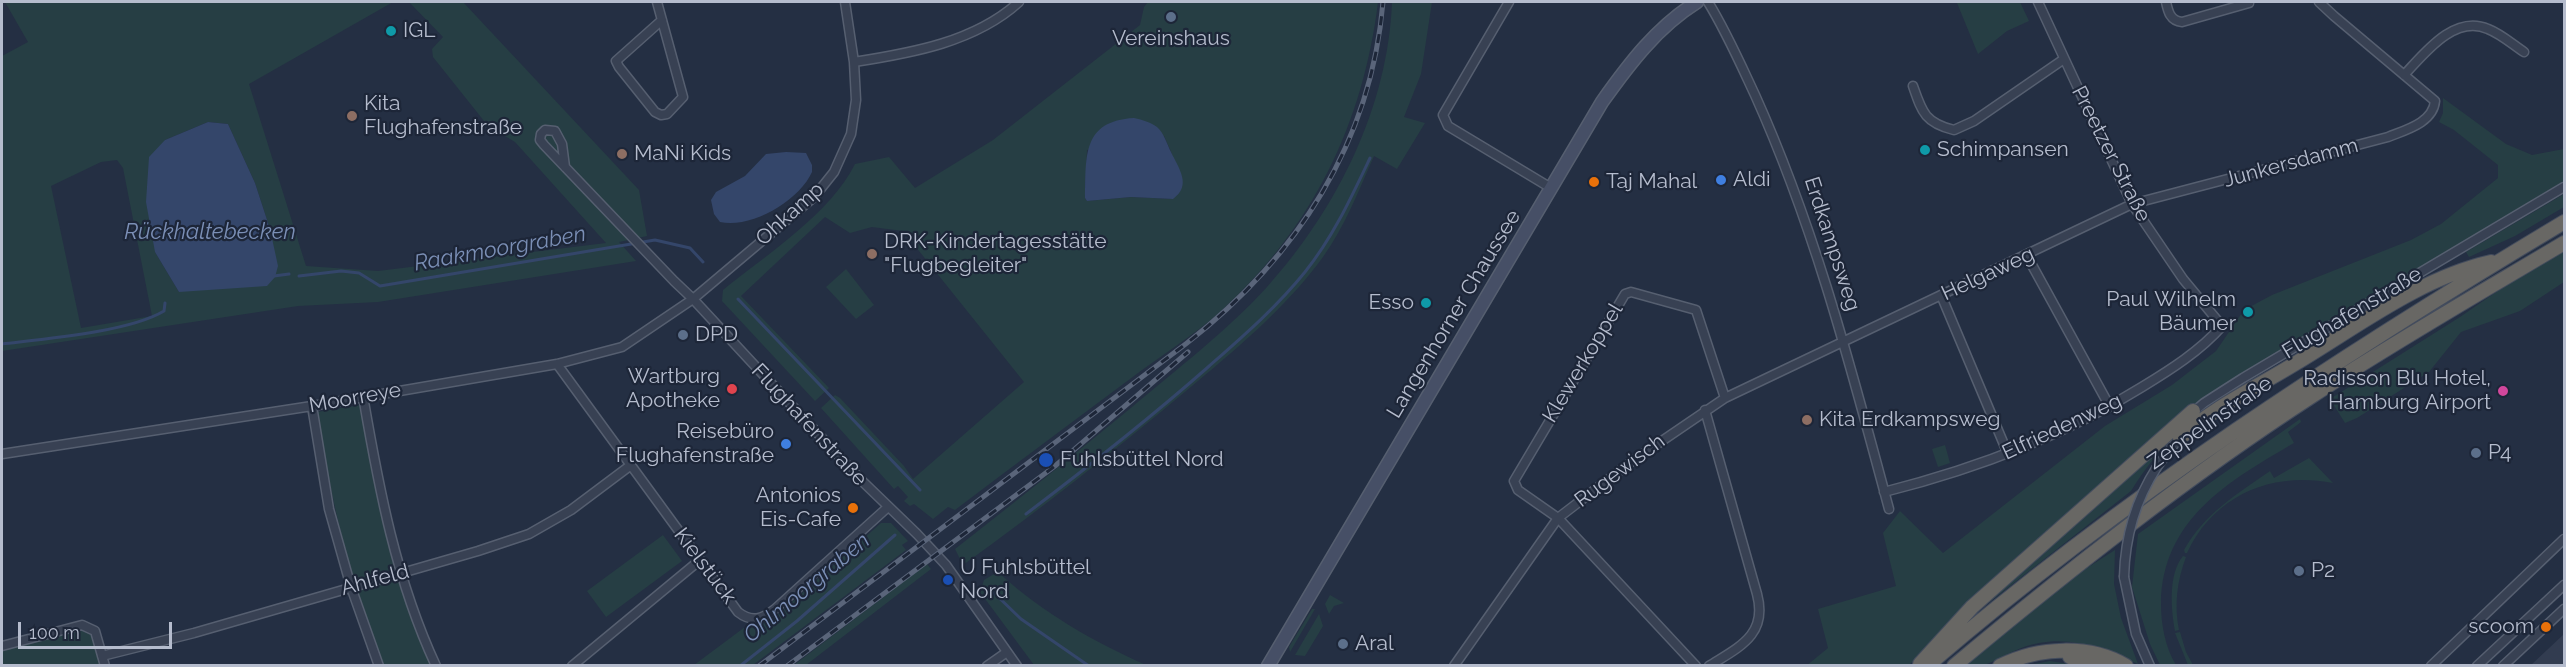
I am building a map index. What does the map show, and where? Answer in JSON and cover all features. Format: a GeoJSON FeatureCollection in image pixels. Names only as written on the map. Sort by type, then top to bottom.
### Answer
{"type":"FeatureCollection","features":[{"type":"Feature","properties":{"kind":"highway","name":"Zeppelinstraße"},"geometry":{"type":"LineString","coordinates":[[1927,666],[2103,525],[2205,450],[2362,346],[2565,222]]}},
{"type":"Feature","properties":{"kind":"highway","name":"Zeppelinstraße"},"geometry":{"type":"LineString","coordinates":[[1954,666],[2043,591],[2148,512],[2303,402],[2565,243]]}},
{"type":"Feature","properties":{"kind":"highway"},"geometry":{"type":"LineString","coordinates":[[2180,438],[2207,416],[2417,290],[2466,268],[2502,260]]}},
{"type":"Feature","properties":{"kind":"highway"},"geometry":{"type":"LineString","coordinates":[[1918,666],[1931,649],[1972,607],[2193,411]]}},
{"type":"Feature","properties":{"kind":"highway"},"geometry":{"type":"LineString","coordinates":[[2000,666],[2024,657],[2076,650],[2094,652],[2126,666]]}},
{"type":"Feature","properties":{"kind":"highway"},"geometry":{"type":"LineString","coordinates":[[2053,652],[2100,666]]}},
{"type":"Feature","properties":{"kind":"main road"},"geometry":{"type":"LineString","coordinates":[[1674,19],[1676,2]]}},
{"type":"Feature","properties":{"kind":"main road","name":"Langenhorner Chaussee"},"geometry":{"type":"LineString","coordinates":[[1268,666],[1602,102],[1646,44],[1697,2]]}},
{"type":"Feature","properties":{"kind":"street"},"geometry":{"type":"LineString","coordinates":[[657,2],[662,20],[683,97],[667,114],[661,115],[641,94],[616,61],[662,20]]}},
{"type":"Feature","properties":{"kind":"street","name":"Ohkamp"},"geometry":{"type":"LineString","coordinates":[[693,299],[814,196],[834,172],[844,153],[854,117],[854,62],[845,2]]}},
{"type":"Feature","properties":{"kind":"street"},"geometry":{"type":"LineString","coordinates":[[854,62],[915,51],[953,40],[991,23],[1019,2]]}},
{"type":"Feature","properties":{"kind":"street"},"geometry":{"type":"LineString","coordinates":[[1509,2],[1443,115],[1448,126],[1551,188]]}},
{"type":"Feature","properties":{"kind":"street","name":"Erdkampsweg"},"geometry":{"type":"LineString","coordinates":[[1708,2],[1735,51],[1791,180],[1812,235],[1889,509]]}},
{"type":"Feature","properties":{"kind":"street","name":"Preetzer Straße"},"geometry":{"type":"LineString","coordinates":[[2038,2],[2133,204],[2183,279],[2222,326]]}},
{"type":"Feature","properties":{"kind":"street"},"geometry":{"type":"LineString","coordinates":[[2166,2],[2171,16],[2177,22],[2248,3]]}},
{"type":"Feature","properties":{"kind":"street"},"geometry":{"type":"LineString","coordinates":[[2319,2],[2404,75],[2439,40],[2466,27],[2486,27],[2524,51]]}},
{"type":"Feature","properties":{"kind":"street"},"geometry":{"type":"LineString","coordinates":[[1913,86],[1922,111],[1928,119],[1954,130],[1974,121],[2064,59]]}},
{"type":"Feature","properties":{"kind":"street","name":"Junkersdamm"},"geometry":{"type":"LineString","coordinates":[[2133,204],[2388,137],[2417,125],[2430,115],[2435,102],[2404,75]]}},
{"type":"Feature","properties":{"kind":"street","name":"Flughafenstraße"},"geometry":{"type":"LineString","coordinates":[[565,167],[946,565],[1017,666]]}},
{"type":"Feature","properties":{"kind":"street","name":"Flughafenstraße"},"geometry":{"type":"LineString","coordinates":[[2193,411],[2243,378],[2565,187]]}},
{"type":"Feature","properties":{"kind":"street","name":"Helgaweg"},"geometry":{"type":"LineString","coordinates":[[1843,342],[2028,256],[2133,204]]}},
{"type":"Feature","properties":{"kind":"street"},"geometry":{"type":"LineString","coordinates":[[2028,256],[2110,407]]}},
{"type":"Feature","properties":{"kind":"street","name":"Klewerkoppel"},"geometry":{"type":"LineString","coordinates":[[1558,518],[1521,493],[1515,484],[1515,477],[1625,294],[1631,292],[1696,310],[1725,398]]}},
{"type":"Feature","properties":{"kind":"street"},"geometry":{"type":"LineString","coordinates":[[1941,295],[2008,454]]}},
{"type":"Feature","properties":{"kind":"street","name":"Moorreye"},"geometry":{"type":"LineString","coordinates":[[2,454],[312,406],[557,364],[622,347],[693,299]]}},
{"type":"Feature","properties":{"kind":"street","name":"Elfriedenweg"},"geometry":{"type":"LineString","coordinates":[[1884,492],[1956,473],[2008,454],[2110,407],[2164,374],[2212,337],[2222,326]]}},
{"type":"Feature","properties":{"kind":"street","name":"Rugewisch"},"geometry":{"type":"LineString","coordinates":[[1455,665],[1558,518],[1705,410],[1725,398],[1843,342]]}},
{"type":"Feature","properties":{"kind":"street","name":"Kielstück"},"geometry":{"type":"LineString","coordinates":[[557,364],[738,612],[749,619],[760,618],[775,609],[888,507]]}},
{"type":"Feature","properties":{"kind":"street"},"geometry":{"type":"LineString","coordinates":[[363,396],[377,477],[400,574],[436,666]]}},
{"type":"Feature","properties":{"kind":"street"},"geometry":{"type":"LineString","coordinates":[[312,406],[329,509],[351,587],[379,666]]}},
{"type":"Feature","properties":{"kind":"street"},"geometry":{"type":"LineString","coordinates":[[1705,410],[1761,615],[1753,633],[1732,651],[1708,666]]}},
{"type":"Feature","properties":{"kind":"street"},"geometry":{"type":"LineString","coordinates":[[2150,666],[2136,634],[2124,577],[2130,525],[2139,500],[2157,467],[2180,438],[2193,411]]}},
{"type":"Feature","properties":{"kind":"street","name":"Ahlfeld"},"geometry":{"type":"LineString","coordinates":[[102,656],[194,633],[400,574],[529,534],[571,510],[631,465]]}},
{"type":"Feature","properties":{"kind":"street"},"geometry":{"type":"LineString","coordinates":[[1558,518],[1696,666]]}},
{"type":"Feature","properties":{"kind":"street"},"geometry":{"type":"LineString","coordinates":[[2431,666],[2565,539]]}},
{"type":"Feature","properties":{"kind":"street"},"geometry":{"type":"LineString","coordinates":[[572,666],[700,560]]}},
{"type":"Feature","properties":{"kind":"street"},"geometry":{"type":"LineString","coordinates":[[2477,666],[2565,585]]}},
{"type":"Feature","properties":{"kind":"street"},"geometry":{"type":"LineString","coordinates":[[2504,666],[2565,609]]}},
{"type":"Feature","properties":{"kind":"street"},"geometry":{"type":"LineString","coordinates":[[2,643],[82,625],[95,632],[105,666]]}},
{"type":"Feature","properties":{"kind":"street"},"geometry":{"type":"LineString","coordinates":[[987,666],[1007,652]]}},
{"type":"Feature","properties":{"kind":"shaded area"},"geometry":{"type":"Polygon","coordinates":[[[2564,634],[2564,665],[2531,665],[2564,634]]]}},
{"type":"Feature","properties":{"kind":"green space"},"geometry":{"type":"Polygon","coordinates":[[[5,2],[393,2],[249,84],[306,266],[378,271],[606,243],[515,142],[488,126],[433,57],[432,49],[443,37],[409,2],[463,2],[639,190],[647,236],[619,242],[636,261],[378,302],[298,306],[2,351],[2,56],[28,42],[5,2]],[[208,122],[165,140],[155,252],[179,292],[270,229],[255,183],[228,124],[208,122]],[[117,160],[101,162],[51,186],[81,328],[152,316],[123,168],[117,160]]]}},
{"type":"Feature","properties":{"kind":"green space"},"geometry":{"type":"Polygon","coordinates":[[[1148,2],[1378,2],[1371,47],[1346,131],[1328,171],[1307,208],[1254,279],[1199,329],[955,510],[948,507],[933,519],[914,504],[910,506],[904,501],[908,497],[898,486],[894,489],[821,408],[835,395],[840,398],[904,466],[913,479],[1024,382],[903,231],[872,227],[850,233],[825,217],[741,296],[829,388],[815,401],[722,301],[723,290],[814,216],[844,182],[855,164],[889,157],[915,188],[993,140],[1140,25],[1144,7],[1148,2]],[[1164,136],[1087,150],[1085,198],[1087,201],[1131,197],[1173,199],[1172,154],[1164,136]]]}},
{"type":"Feature","properties":{"kind":"green space"},"geometry":{"type":"Polygon","coordinates":[[[1392,2],[1432,2],[1421,74],[1404,117],[1425,123],[1397,169],[1374,156],[1351,208],[1323,257],[1293,294],[1259,328],[1131,436],[963,565],[955,549],[1202,349],[1252,303],[1292,257],[1316,224],[1336,190],[1369,118],[1381,80],[1392,2]]]}},
{"type":"Feature","properties":{"kind":"green space"},"geometry":{"type":"Polygon","coordinates":[[[2020,2],[2029,21],[2007,31],[1978,54],[1957,3],[2020,2]]]}},
{"type":"Feature","properties":{"kind":"green space"},"geometry":{"type":"Polygon","coordinates":[[[2443,98],[2506,144],[2532,155],[2564,149],[2564,181],[2188,409],[1909,665],[1806,666],[1828,648],[1818,609],[1896,586],[1883,533],[1900,511],[1943,553],[2105,426],[2172,385],[2216,351],[2244,310],[2272,295],[2411,240],[2441,224],[2498,178],[2498,165],[2454,130],[2439,122],[2443,113],[2443,98]]]}},
{"type":"Feature","properties":{"kind":"green space"},"geometry":{"type":"Polygon","coordinates":[[[2564,194],[2564,207],[2515,236],[2469,257],[2466,252],[2564,194]]]}},
{"type":"Feature","properties":{"kind":"green space"},"geometry":{"type":"Polygon","coordinates":[[[2564,250],[2564,282],[2520,311],[2461,332],[2429,372],[2357,418],[2345,423],[2330,399],[2460,317],[2515,279],[2564,250]]]}},
{"type":"Feature","properties":{"kind":"green space"},"geometry":{"type":"Polygon","coordinates":[[[846,269],[874,305],[856,319],[826,287],[846,269]]]}},
{"type":"Feature","properties":{"kind":"green space"},"geometry":{"type":"Polygon","coordinates":[[[360,405],[388,538],[407,602],[431,665],[384,665],[361,603],[343,541],[317,412],[360,405]]]}},
{"type":"Feature","properties":{"kind":"green space"},"geometry":{"type":"Polygon","coordinates":[[[2300,419],[2301,422],[2288,432],[2294,443],[2246,472],[2203,506],[2186,526],[2173,548],[2164,574],[2161,604],[2164,635],[2176,665],[2160,665],[2150,644],[2132,587],[2138,534],[2300,419]]]}},
{"type":"Feature","properties":{"kind":"green space"},"geometry":{"type":"Polygon","coordinates":[[[2170,438],[2131,491],[1977,612],[1975,610],[2170,438]]]}},
{"type":"Feature","properties":{"kind":"green space"},"geometry":{"type":"Polygon","coordinates":[[[1945,445],[1950,463],[1938,467],[1932,449],[1945,445]]]}},
{"type":"Feature","properties":{"kind":"green space"},"geometry":{"type":"Polygon","coordinates":[[[2309,458],[2333,483],[2310,480],[2288,481],[2247,492],[2229,502],[2213,516],[2185,553],[2184,550],[2201,526],[2234,497],[2270,471],[2274,478],[2309,458]]]}},
{"type":"Feature","properties":{"kind":"green space"},"geometry":{"type":"Polygon","coordinates":[[[881,523],[891,523],[908,541],[902,545],[906,550],[753,665],[694,665],[749,624],[775,617],[881,523]]]}},
{"type":"Feature","properties":{"kind":"green space"},"geometry":{"type":"Polygon","coordinates":[[[663,535],[682,561],[606,617],[587,591],[663,535]]]}},
{"type":"Feature","properties":{"kind":"green space"},"geometry":{"type":"Polygon","coordinates":[[[2115,550],[2114,584],[2121,618],[2138,664],[2090,646],[2052,641],[2025,647],[1985,665],[1964,666],[2065,582],[2115,550]]]}},
{"type":"Feature","properties":{"kind":"green space"},"geometry":{"type":"Polygon","coordinates":[[[2183,556],[2186,557],[2180,575],[2177,602],[2179,630],[2175,631],[2172,613],[2173,582],[2178,563],[2183,556]]]}},
{"type":"Feature","properties":{"kind":"green space"},"geometry":{"type":"Polygon","coordinates":[[[927,564],[931,569],[806,665],[794,665],[927,564]]]}},
{"type":"Feature","properties":{"kind":"green space"},"geometry":{"type":"Polygon","coordinates":[[[994,574],[1000,574],[1034,602],[1070,626],[1146,665],[1034,665],[980,592],[984,580],[994,574]]]}},
{"type":"Feature","properties":{"kind":"green space"},"geometry":{"type":"Polygon","coordinates":[[[1330,595],[1344,603],[1334,606],[1329,614],[1325,604],[1330,595]]]}},
{"type":"Feature","properties":{"kind":"green space"},"geometry":{"type":"Polygon","coordinates":[[[1312,609],[1315,609],[1290,652],[1289,647],[1312,609]]]}},
{"type":"Feature","properties":{"kind":"green space"},"geometry":{"type":"Polygon","coordinates":[[[1319,614],[1323,626],[1305,656],[1295,655],[1319,614]]]}},
{"type":"Feature","properties":{"kind":"green space"},"geometry":{"type":"Polygon","coordinates":[[[85,628],[90,632],[100,665],[2,666],[2,651],[85,628]]]}},
{"type":"Feature","properties":{"kind":"green space"},"geometry":{"type":"Polygon","coordinates":[[[2180,632],[2193,665],[2188,665],[2175,633],[2180,632]]]}},
{"type":"Feature","properties":{"kind":"green space"},"geometry":{"type":"Polygon","coordinates":[[[2050,661],[2083,666],[2024,666],[2050,661]]]}},
{"type":"Feature","properties":{"kind":"water"},"geometry":{"type":"Polygon","coordinates":[[[1134,118],[1152,124],[1162,132],[1182,177],[1182,188],[1179,194],[1173,199],[1131,197],[1087,201],[1085,198],[1086,168],[1090,143],[1105,126],[1134,118]]]}},
{"type":"Feature","properties":{"kind":"water","name":"Rückhaltebecken"},"geometry":{"type":"Polygon","coordinates":[[[208,122],[228,124],[255,183],[270,229],[278,266],[275,277],[267,286],[179,292],[155,252],[146,202],[149,157],[165,140],[208,122]]]}},
{"type":"Feature","properties":{"kind":"water"},"geometry":{"type":"Polygon","coordinates":[[[806,153],[812,165],[812,172],[806,183],[785,202],[759,217],[732,223],[720,222],[714,214],[711,200],[716,192],[745,176],[766,154],[806,153]]]}},
{"type":"Feature","properties":{"kind":"waterway"},"geometry":{"type":"LineString","coordinates":[[1026,514],[1163,406],[1282,298],[1305,272],[1333,231],[1370,158]]}},
{"type":"Feature","properties":{"kind":"waterway","name":"Raakmoorgraben"},"geometry":{"type":"LineString","coordinates":[[299,276],[341,271],[359,273],[380,286],[655,240],[690,248],[703,262]]}},
{"type":"Feature","properties":{"kind":"waterway","name":"Raakmoorgraben"},"geometry":{"type":"LineString","coordinates":[[274,276],[289,274]]}},
{"type":"Feature","properties":{"kind":"waterway","name":"Raakmoorgraben"},"geometry":{"type":"LineString","coordinates":[[738,299],[920,490]]}},
{"type":"Feature","properties":{"kind":"waterway","name":"Raakmoorgraben"},"geometry":{"type":"LineString","coordinates":[[2,344],[86,334],[130,324],[164,311],[165,303]]}},
{"type":"Feature","properties":{"kind":"waterway","name":"Ohlmoorgraben"},"geometry":{"type":"LineString","coordinates":[[740,666],[797,621],[895,535]]}},
{"type":"Feature","properties":{"kind":"waterway","name":"Raakmoorgraben"},"geometry":{"type":"LineString","coordinates":[[990,589],[1021,619],[1089,666]]}},
{"type":"Feature","properties":{"kind":"railway"},"geometry":{"type":"LineString","coordinates":[[759,666],[1187,343],[1227,309],[1262,273],[1294,234],[1322,193],[1345,149],[1363,103],[1376,54],[1383,2]]}},
{"type":"Feature","properties":{"kind":"railway"},"geometry":{"type":"LineString","coordinates":[[787,666],[1055,466],[1188,352]]}},
{"type":"Feature","properties":{"kind":"place","name":"Vereinshaus"},"geometry":{"type":"Point","coordinates":[1171,17]}},
{"type":"Feature","properties":{"kind":"place","name":"IGL"},"geometry":{"type":"Point","coordinates":[391,31]}},
{"type":"Feature","properties":{"kind":"place","name":"Kita Flughafenstraße"},"geometry":{"type":"Point","coordinates":[352,116]}},
{"type":"Feature","properties":{"kind":"place","name":"Schimpansen"},"geometry":{"type":"Point","coordinates":[1925,150]}},
{"type":"Feature","properties":{"kind":"place","name":"MaNi Kids"},"geometry":{"type":"Point","coordinates":[622,154]}},
{"type":"Feature","properties":{"kind":"place","name":"Aldi"},"geometry":{"type":"Point","coordinates":[1721,180]}},
{"type":"Feature","properties":{"kind":"place","name":"Taj Mahal"},"geometry":{"type":"Point","coordinates":[1594,182]}},
{"type":"Feature","properties":{"kind":"place","name":"DRK-Kindertagesstätte \"Flugbegleiter\""},"geometry":{"type":"Point","coordinates":[872,254]}},
{"type":"Feature","properties":{"kind":"place","name":"Esso"},"geometry":{"type":"Point","coordinates":[1426,303]}},
{"type":"Feature","properties":{"kind":"place","name":"Paul Wilhelm Bäumer"},"geometry":{"type":"Point","coordinates":[2248,312]}},
{"type":"Feature","properties":{"kind":"place","name":"DPD"},"geometry":{"type":"Point","coordinates":[683,335]}},
{"type":"Feature","properties":{"kind":"place","name":"Wartburg Apotheke"},"geometry":{"type":"Point","coordinates":[732,389]}},
{"type":"Feature","properties":{"kind":"place","name":"Radisson Blu Hotel, Hamburg Airport"},"geometry":{"type":"Point","coordinates":[2503,391]}},
{"type":"Feature","properties":{"kind":"place","name":"Kita Erdkampsweg"},"geometry":{"type":"Point","coordinates":[1807,420]}},
{"type":"Feature","properties":{"kind":"place","name":"Reisebüro Flughafenstraße"},"geometry":{"type":"Point","coordinates":[786,444]}},
{"type":"Feature","properties":{"kind":"place","name":"P4"},"geometry":{"type":"Point","coordinates":[2476,453]}},
{"type":"Feature","properties":{"kind":"place","name":"Fuhlsbüttel Nord"},"geometry":{"type":"Point","coordinates":[1046,460]}},
{"type":"Feature","properties":{"kind":"place","name":"Antonios Eis-Cafe"},"geometry":{"type":"Point","coordinates":[853,508]}},
{"type":"Feature","properties":{"kind":"place","name":"P2"},"geometry":{"type":"Point","coordinates":[2299,571]}},
{"type":"Feature","properties":{"kind":"place","name":"U Fuhlsbüttel Nord"},"geometry":{"type":"Point","coordinates":[948,580]}},
{"type":"Feature","properties":{"kind":"place","name":"scoom"},"geometry":{"type":"Point","coordinates":[2546,627]}},
{"type":"Feature","properties":{"kind":"place","name":"Aral"},"geometry":{"type":"Point","coordinates":[1343,644]}}]}
